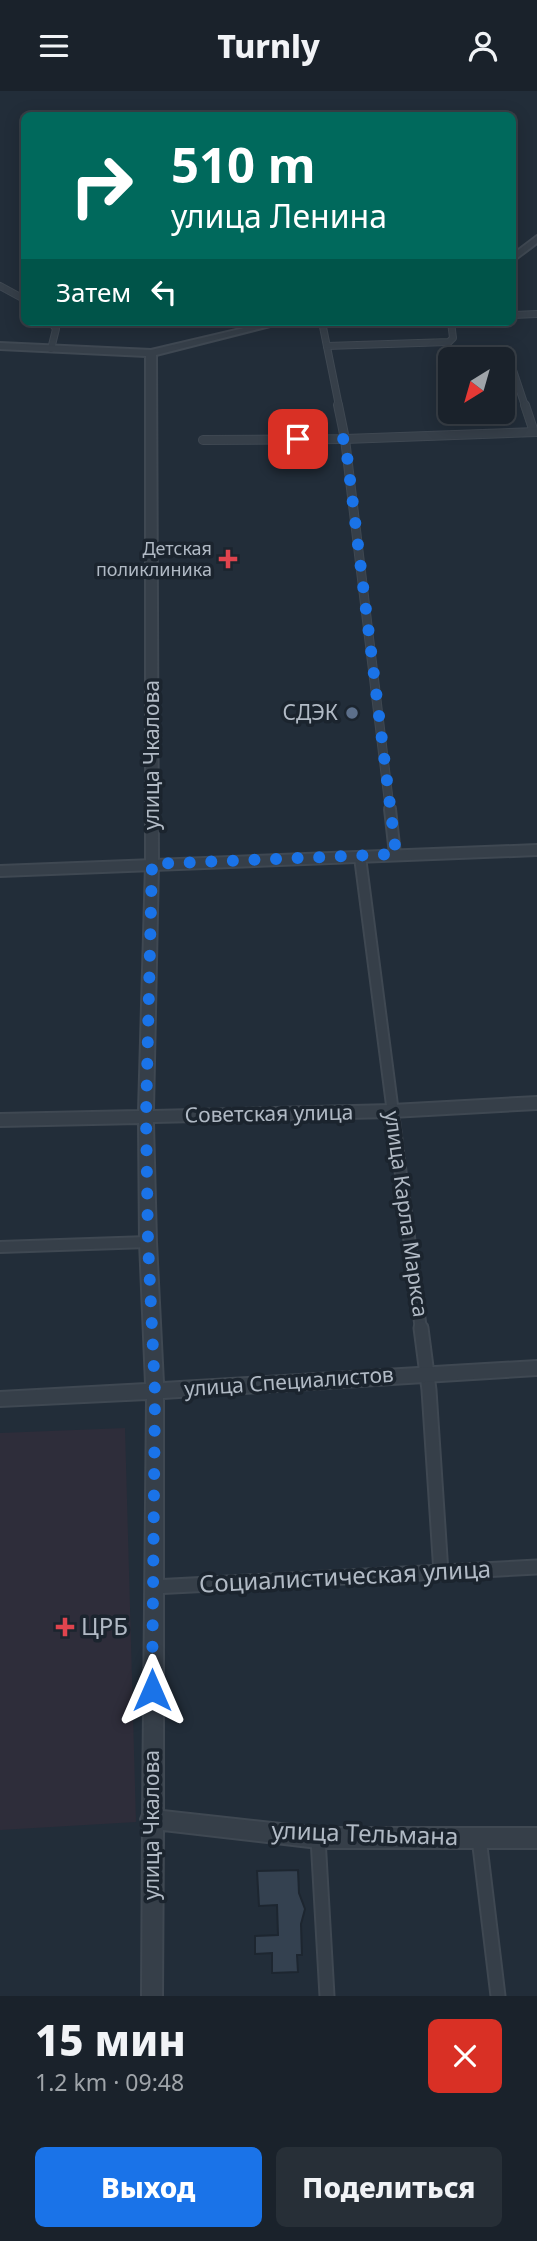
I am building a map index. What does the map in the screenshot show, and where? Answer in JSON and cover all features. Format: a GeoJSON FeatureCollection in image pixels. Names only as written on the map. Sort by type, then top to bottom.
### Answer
{"type":"FeatureCollection","features":[{"type":"Feature","properties":{"kind":"street"},"geometry":{"type":"LineString","coordinates":[[516,256],[537,239]]}},
{"type":"Feature","properties":{"kind":"street"},"geometry":{"type":"LineString","coordinates":[[0,286],[21,297]]}},
{"type":"Feature","properties":{"kind":"street"},"geometry":{"type":"LineString","coordinates":[[516,315],[537,314]]}},
{"type":"Feature","properties":{"kind":"street"},"geometry":{"type":"LineString","coordinates":[[51,349],[56,329],[54,326]]}},
{"type":"Feature","properties":{"kind":"street"},"geometry":{"type":"LineString","coordinates":[[0,346],[151,353],[264,326]]}},
{"type":"Feature","properties":{"kind":"street"},"geometry":{"type":"LineString","coordinates":[[323,326],[345,439],[396,854]]}},
{"type":"Feature","properties":{"kind":"street"},"geometry":{"type":"LineString","coordinates":[[327,346],[449,342],[453,338],[452,326]]}},
{"type":"Feature","properties":{"kind":"street","name":"улица Чкалова"},"geometry":{"type":"LineString","coordinates":[[151,353],[152,864],[146,1117],[155,1393],[152,1996]]}},
{"type":"Feature","properties":{"kind":"street"},"geometry":{"type":"LineString","coordinates":[[203,439],[345,439],[536,432],[515,374]]}},
{"type":"Feature","properties":{"kind":"street"},"geometry":{"type":"LineString","coordinates":[[0,871],[537,850]]}},
{"type":"Feature","properties":{"kind":"street","name":"улица Карла Маркса"},"geometry":{"type":"LineString","coordinates":[[360,857],[427,1372],[442,1573]]}},
{"type":"Feature","properties":{"kind":"street","name":"Советская улица"},"geometry":{"type":"LineString","coordinates":[[0,1120],[392,1111],[537,1103]]}},
{"type":"Feature","properties":{"kind":"street"},"geometry":{"type":"LineString","coordinates":[[0,1247],[148,1242]]}},
{"type":"Feature","properties":{"kind":"street","name":"улица Специалистов"},"geometry":{"type":"LineString","coordinates":[[0,1399],[155,1393],[427,1372],[537,1368]]}},
{"type":"Feature","properties":{"kind":"street","name":"Социалистическая улица"},"geometry":{"type":"LineString","coordinates":[[153,1587],[537,1567]]}},
{"type":"Feature","properties":{"kind":"street","name":"улица Тельмана"},"geometry":{"type":"LineString","coordinates":[[152,1819],[317,1838],[537,1838]]}},
{"type":"Feature","properties":{"kind":"street"},"geometry":{"type":"LineString","coordinates":[[479,1837],[498,1996]]}},
{"type":"Feature","properties":{"kind":"street"},"geometry":{"type":"LineString","coordinates":[[317,1838],[327,1996]]}},
{"type":"Feature","properties":{"kind":"shaded area","name":"ЦРБ"},"geometry":{"type":"Polygon","coordinates":[[[125,1428],[136,1822],[0,1830],[0,1433],[125,1428]]]}},
{"type":"Feature","properties":{"kind":"building"},"geometry":{"type":"Polygon","coordinates":[[[298,1870],[299,1893],[305,1909],[301,1924],[302,1955],[297,1955],[298,1972],[272,1973],[272,1953],[255,1954],[255,1936],[278,1935],[277,1905],[259,1906],[257,1871],[298,1870]]]}},
{"type":"Feature","properties":{"kind":"place","name":"Детская поликлиника"},"geometry":{"type":"Point","coordinates":[228,559]}},
{"type":"Feature","properties":{"kind":"place","name":"СДЭК"},"geometry":{"type":"Point","coordinates":[352,713]}},
{"type":"Feature","properties":{"kind":"place","name":"ЦРБ"},"geometry":{"type":"Point","coordinates":[65,1627]}},
{"type":"Feature","properties":{"kind":"route"},"geometry":{"type":"LineString","coordinates":[[152,1690],[155,1393],[146,1117],[152,864],[396,854],[345,439],[298,439]]}}]}
